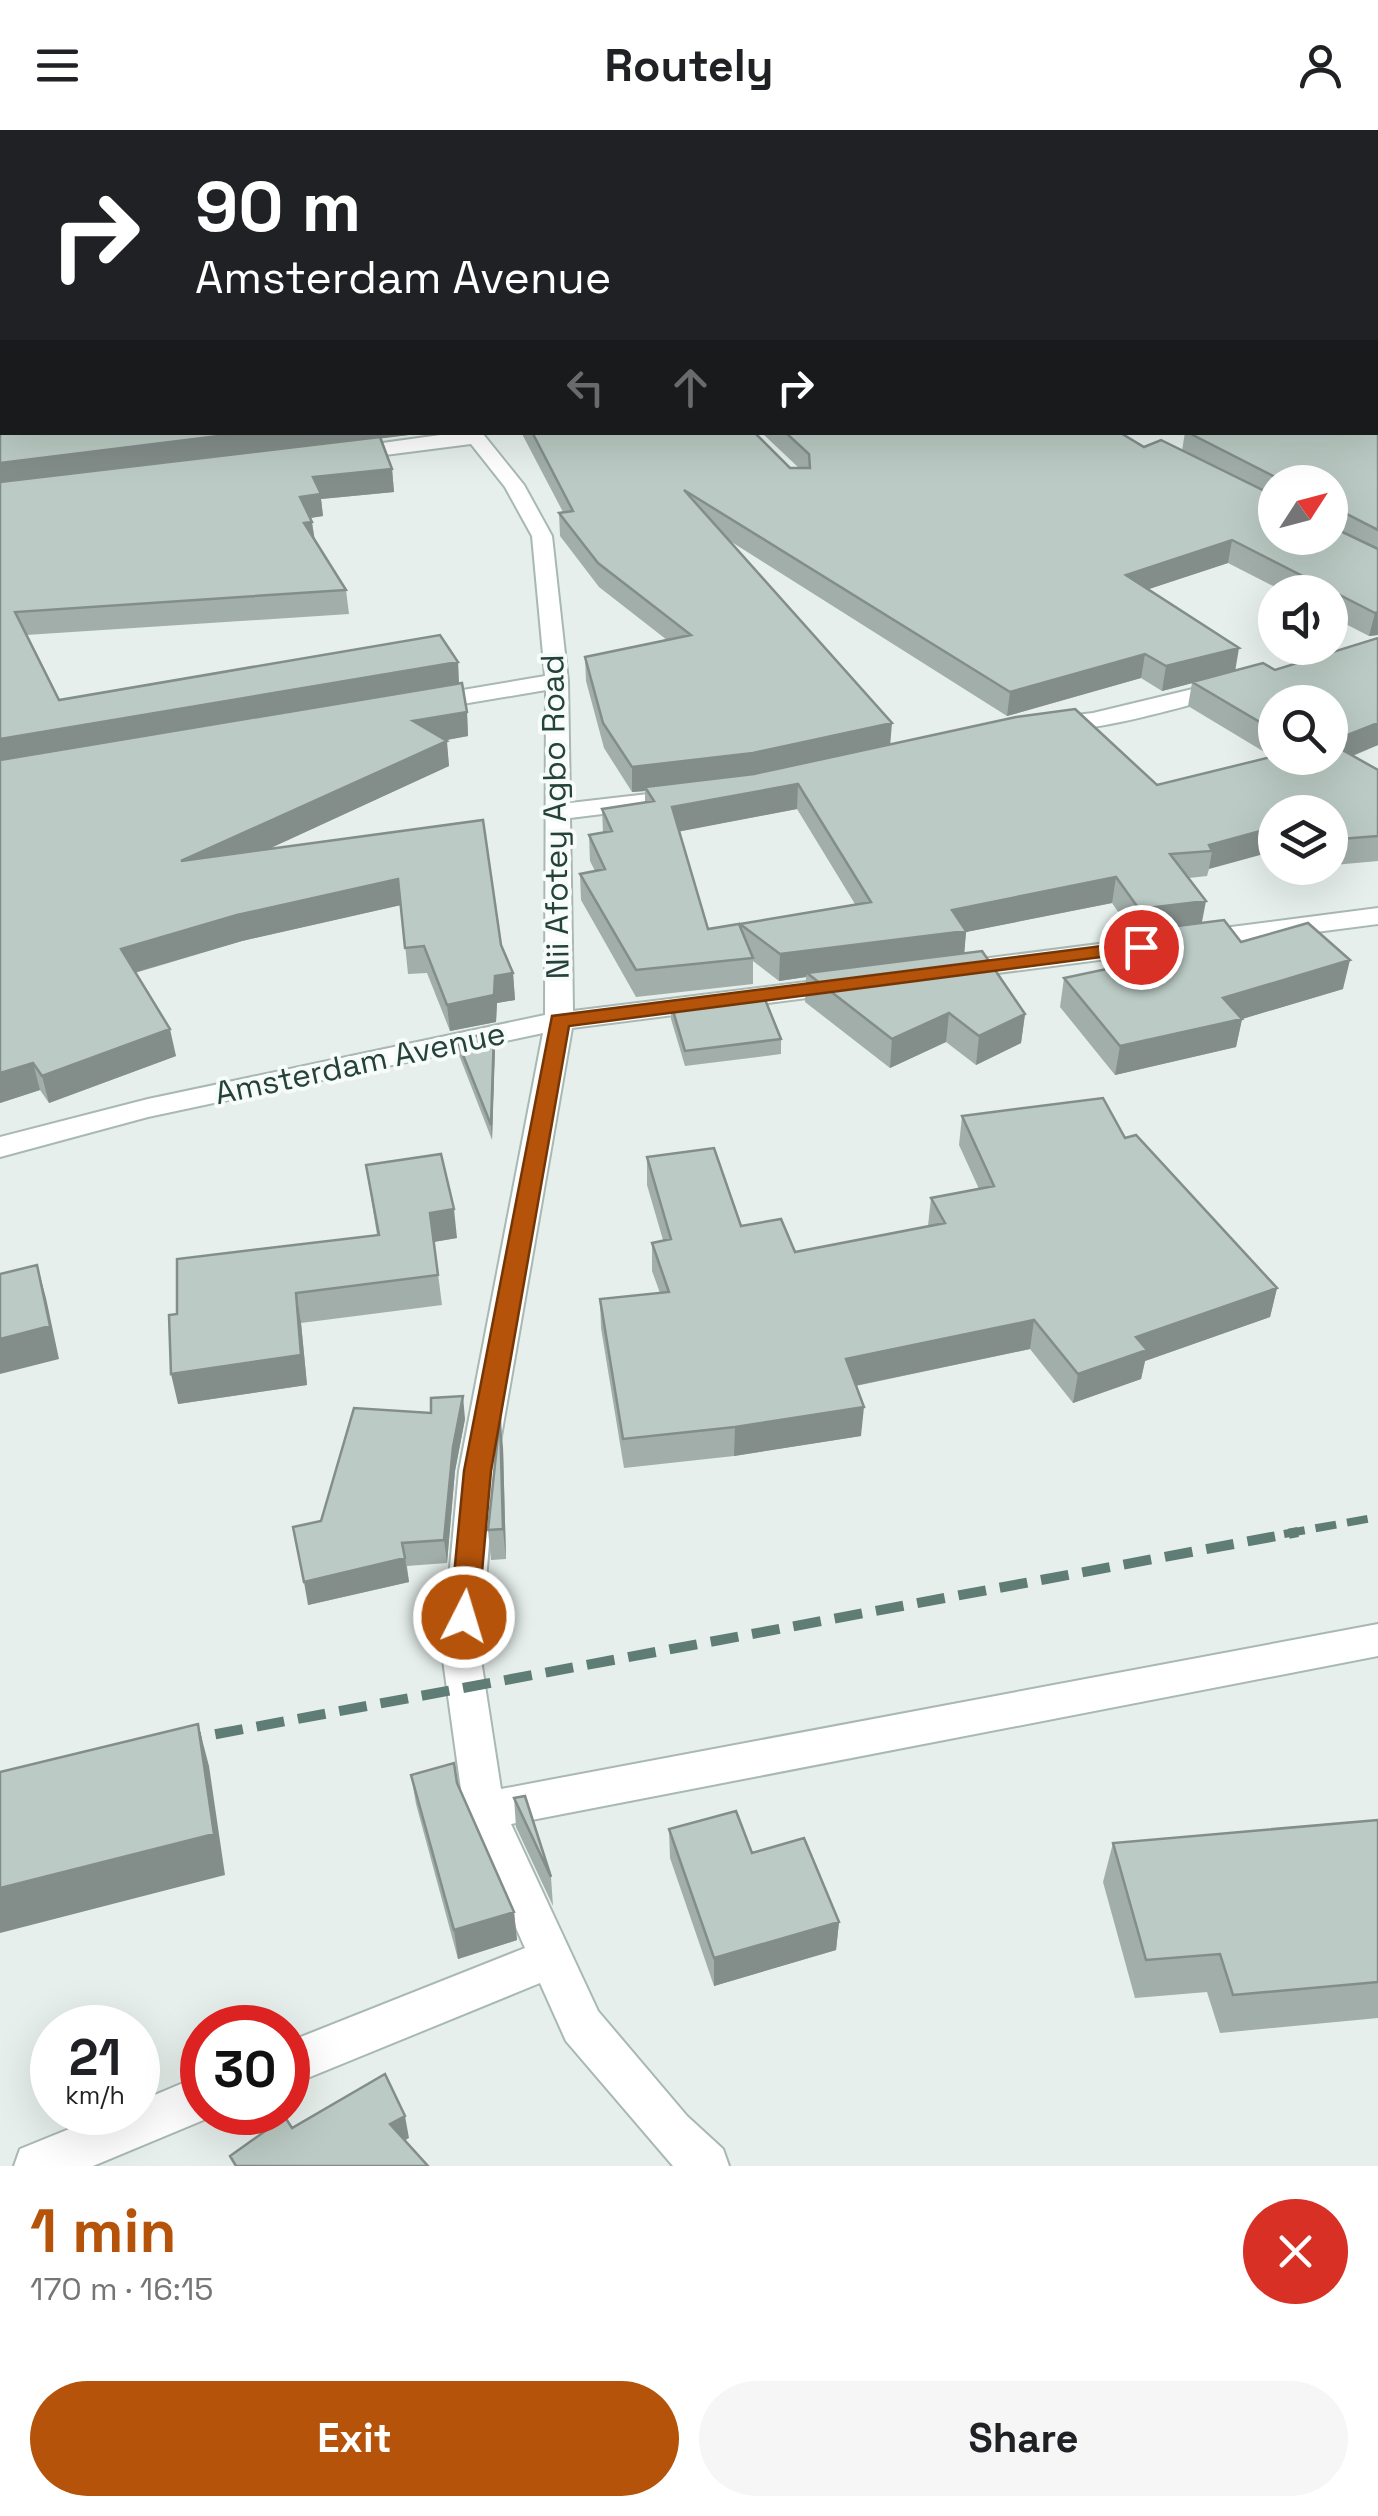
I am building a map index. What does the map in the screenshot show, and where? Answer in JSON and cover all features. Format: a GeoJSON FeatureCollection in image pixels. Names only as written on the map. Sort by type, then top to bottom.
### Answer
{"type":"FeatureCollection","features":[{"type":"Feature","properties":{"kind":"street"},"geometry":{"type":"LineString","coordinates":[[324,456],[474,435]]}},
{"type":"Feature","properties":{"kind":"street","name":"Nii Afotey Agbo Road"},"geometry":{"type":"LineString","coordinates":[[474,435],[514,485],[542,536],[557,681],[559,1021],[498,1341],[474,1508],[461,1653],[484,1811],[582,2026],[671,2132],[706,2166]]}},
{"type":"Feature","properties":{"kind":"street"},"geometry":{"type":"LineString","coordinates":[[403,707],[557,681]]}},
{"type":"Feature","properties":{"kind":"street"},"geometry":{"type":"LineString","coordinates":[[1030,727],[1093,720],[1249,681]]}},
{"type":"Feature","properties":{"kind":"street"},"geometry":{"type":"LineString","coordinates":[[558,812],[714,793]]}},
{"type":"Feature","properties":{"kind":"street"},"geometry":{"type":"LineString","coordinates":[[927,974],[1378,916]]}},
{"type":"Feature","properties":{"kind":"street","name":"Amsterdam Avenue"},"geometry":{"type":"LineString","coordinates":[[0,1147],[148,1108],[559,1021],[869,982]]}},
{"type":"Feature","properties":{"kind":"street"},"geometry":{"type":"LineString","coordinates":[[484,1811],[1378,1640]]}},
{"type":"Feature","properties":{"kind":"street"},"geometry":{"type":"LineString","coordinates":[[310,2055],[551,1958]]}},
{"type":"Feature","properties":{"kind":"street"},"geometry":{"type":"LineString","coordinates":[[37,2166],[180,2107]]}},
{"type":"Feature","properties":{"kind":"building"},"geometry":{"type":"Polygon","coordinates":[[[0,435],[227,435],[0,463],[0,435]]]}},
{"type":"Feature","properties":{"kind":"building"},"geometry":{"type":"Polygon","coordinates":[[[534,435],[757,435],[790,468],[810,468],[809,454],[788,435],[1124,435],[1144,447],[1161,440],[1258,488],[1258,553],[1232,540],[1126,575],[1239,648],[1166,666],[1145,654],[1010,692],[684,490],[892,723],[753,753],[632,767],[603,723],[585,657],[691,635],[598,563],[559,513],[573,511],[534,435]]]}},
{"type":"Feature","properties":{"kind":"building"},"geometry":{"type":"Polygon","coordinates":[[[1193,435],[1378,435],[1378,530],[1348,515],[1348,465],[1258,465],[1258,468],[1193,435]]]}},
{"type":"Feature","properties":{"kind":"building"},"geometry":{"type":"Polygon","coordinates":[[[380,437],[392,469],[313,477],[321,494],[300,497],[312,522],[304,523],[346,590],[15,612],[59,700],[440,635],[458,662],[0,739],[0,482],[380,437]]]}},
{"type":"Feature","properties":{"kind":"building"},"geometry":{"type":"Polygon","coordinates":[[[1348,535],[1378,549],[1378,612],[1348,599],[1348,575],[1301,575],[1261,555],[1348,555],[1348,535]]]}},
{"type":"Feature","properties":{"kind":"building"},"geometry":{"type":"Polygon","coordinates":[[[1378,638],[1378,723],[1348,735],[1348,685],[1258,685],[1258,721],[1192,682],[1258,664],[1275,670],[1291,665],[1348,665],[1348,647],[1378,638]]]}},
{"type":"Feature","properties":{"kind":"building"},"geometry":{"type":"Polygon","coordinates":[[[462,683],[467,712],[413,721],[447,741],[181,861],[483,820],[501,945],[513,973],[495,976],[494,995],[447,1005],[424,946],[405,948],[398,879],[237,915],[121,949],[170,1029],[42,1076],[33,1063],[0,1073],[0,760],[462,683]]]}},
{"type":"Feature","properties":{"kind":"building"},"geometry":{"type":"Polygon","coordinates":[[[1075,709],[1157,785],[1258,760],[1258,775],[1348,775],[1348,753],[1378,770],[1378,836],[1348,838],[1348,795],[1258,795],[1258,832],[1209,845],[1212,851],[1170,854],[1206,901],[1139,909],[1116,877],[952,910],[966,931],[780,954],[740,924],[871,902],[798,784],[672,807],[708,929],[739,924],[753,958],[636,970],[580,874],[605,869],[589,835],[612,831],[602,809],[654,801],[645,787],[754,774],[1016,717],[1075,709]]]}},
{"type":"Feature","properties":{"kind":"building"},"geometry":{"type":"Polygon","coordinates":[[[1224,920],[1241,942],[1308,923],[1350,960],[1223,998],[1242,1019],[1120,1046],[1064,978],[1173,955],[1154,929],[1224,920]]]}},
{"type":"Feature","properties":{"kind":"building"},"geometry":{"type":"Polygon","coordinates":[[[982,951],[1025,1014],[979,1036],[949,1013],[892,1039],[807,973],[982,951]]]}},
{"type":"Feature","properties":{"kind":"building"},"geometry":{"type":"Polygon","coordinates":[[[762,992],[781,1039],[685,1051],[671,1004],[762,992]]]}},
{"type":"Feature","properties":{"kind":"building"},"geometry":{"type":"Polygon","coordinates":[[[494,1032],[491,1125],[457,1040],[494,1032]]]}},
{"type":"Feature","properties":{"kind":"building"},"geometry":{"type":"Polygon","coordinates":[[[1103,1098],[1125,1138],[1136,1135],[1277,1288],[1136,1337],[1147,1350],[1078,1374],[1034,1320],[846,1359],[864,1407],[623,1439],[600,1299],[669,1292],[652,1243],[671,1239],[647,1157],[714,1148],[741,1226],[781,1219],[795,1252],[945,1223],[931,1198],[994,1186],[962,1116],[1103,1098]]]}},
{"type":"Feature","properties":{"kind":"building"},"geometry":{"type":"Polygon","coordinates":[[[441,1154],[454,1209],[430,1213],[438,1275],[296,1293],[301,1355],[171,1374],[169,1315],[177,1314],[177,1259],[379,1235],[366,1165],[441,1154]]]}},
{"type":"Feature","properties":{"kind":"building"},"geometry":{"type":"Polygon","coordinates":[[[37,1265],[50,1326],[0,1339],[0,1274],[37,1265]]]}},
{"type":"Feature","properties":{"kind":"building"},"geometry":{"type":"Polygon","coordinates":[[[463,1396],[453,1447],[444,1540],[402,1543],[405,1558],[304,1582],[293,1527],[321,1521],[354,1408],[431,1413],[431,1398],[463,1396]]]}},
{"type":"Feature","properties":{"kind":"building"},"geometry":{"type":"Polygon","coordinates":[[[500,1417],[503,1529],[488,1530],[500,1417]]]}},
{"type":"Feature","properties":{"kind":"building"},"geometry":{"type":"Polygon","coordinates":[[[198,1724],[214,1834],[0,1888],[0,1772],[198,1724]]]}},
{"type":"Feature","properties":{"kind":"building"},"geometry":{"type":"Polygon","coordinates":[[[454,1763],[457,1783],[514,1912],[454,1930],[411,1775],[454,1763]]]}},
{"type":"Feature","properties":{"kind":"building"},"geometry":{"type":"Polygon","coordinates":[[[525,1796],[551,1877],[514,1798],[525,1796]]]}},
{"type":"Feature","properties":{"kind":"building"},"geometry":{"type":"Polygon","coordinates":[[[736,1811],[752,1853],[804,1838],[839,1922],[714,1958],[669,1829],[736,1811]]]}},
{"type":"Feature","properties":{"kind":"building"},"geometry":{"type":"Polygon","coordinates":[[[1378,1820],[1378,1982],[1233,1995],[1220,1954],[1146,1960],[1113,1843],[1378,1820]]]}},
{"type":"Feature","properties":{"kind":"building"},"geometry":{"type":"Polygon","coordinates":[[[385,2074],[405,2116],[390,2124],[428,2166],[236,2166],[230,2156],[260,2135],[310,2135],[310,2118],[385,2074]]]}},
{"type":"Feature","properties":{"kind":"railway"},"geometry":{"type":"LineString","coordinates":[[1284,1534],[1378,1517]]}},
{"type":"Feature","properties":{"kind":"railway"},"geometry":{"type":"LineString","coordinates":[[174,1742],[1298,1532]]}},
{"type":"Feature","properties":{"kind":"route"},"geometry":{"type":"LineString","coordinates":[[464,1617],[477,1471],[559,1021],[1141,947]]}}]}
